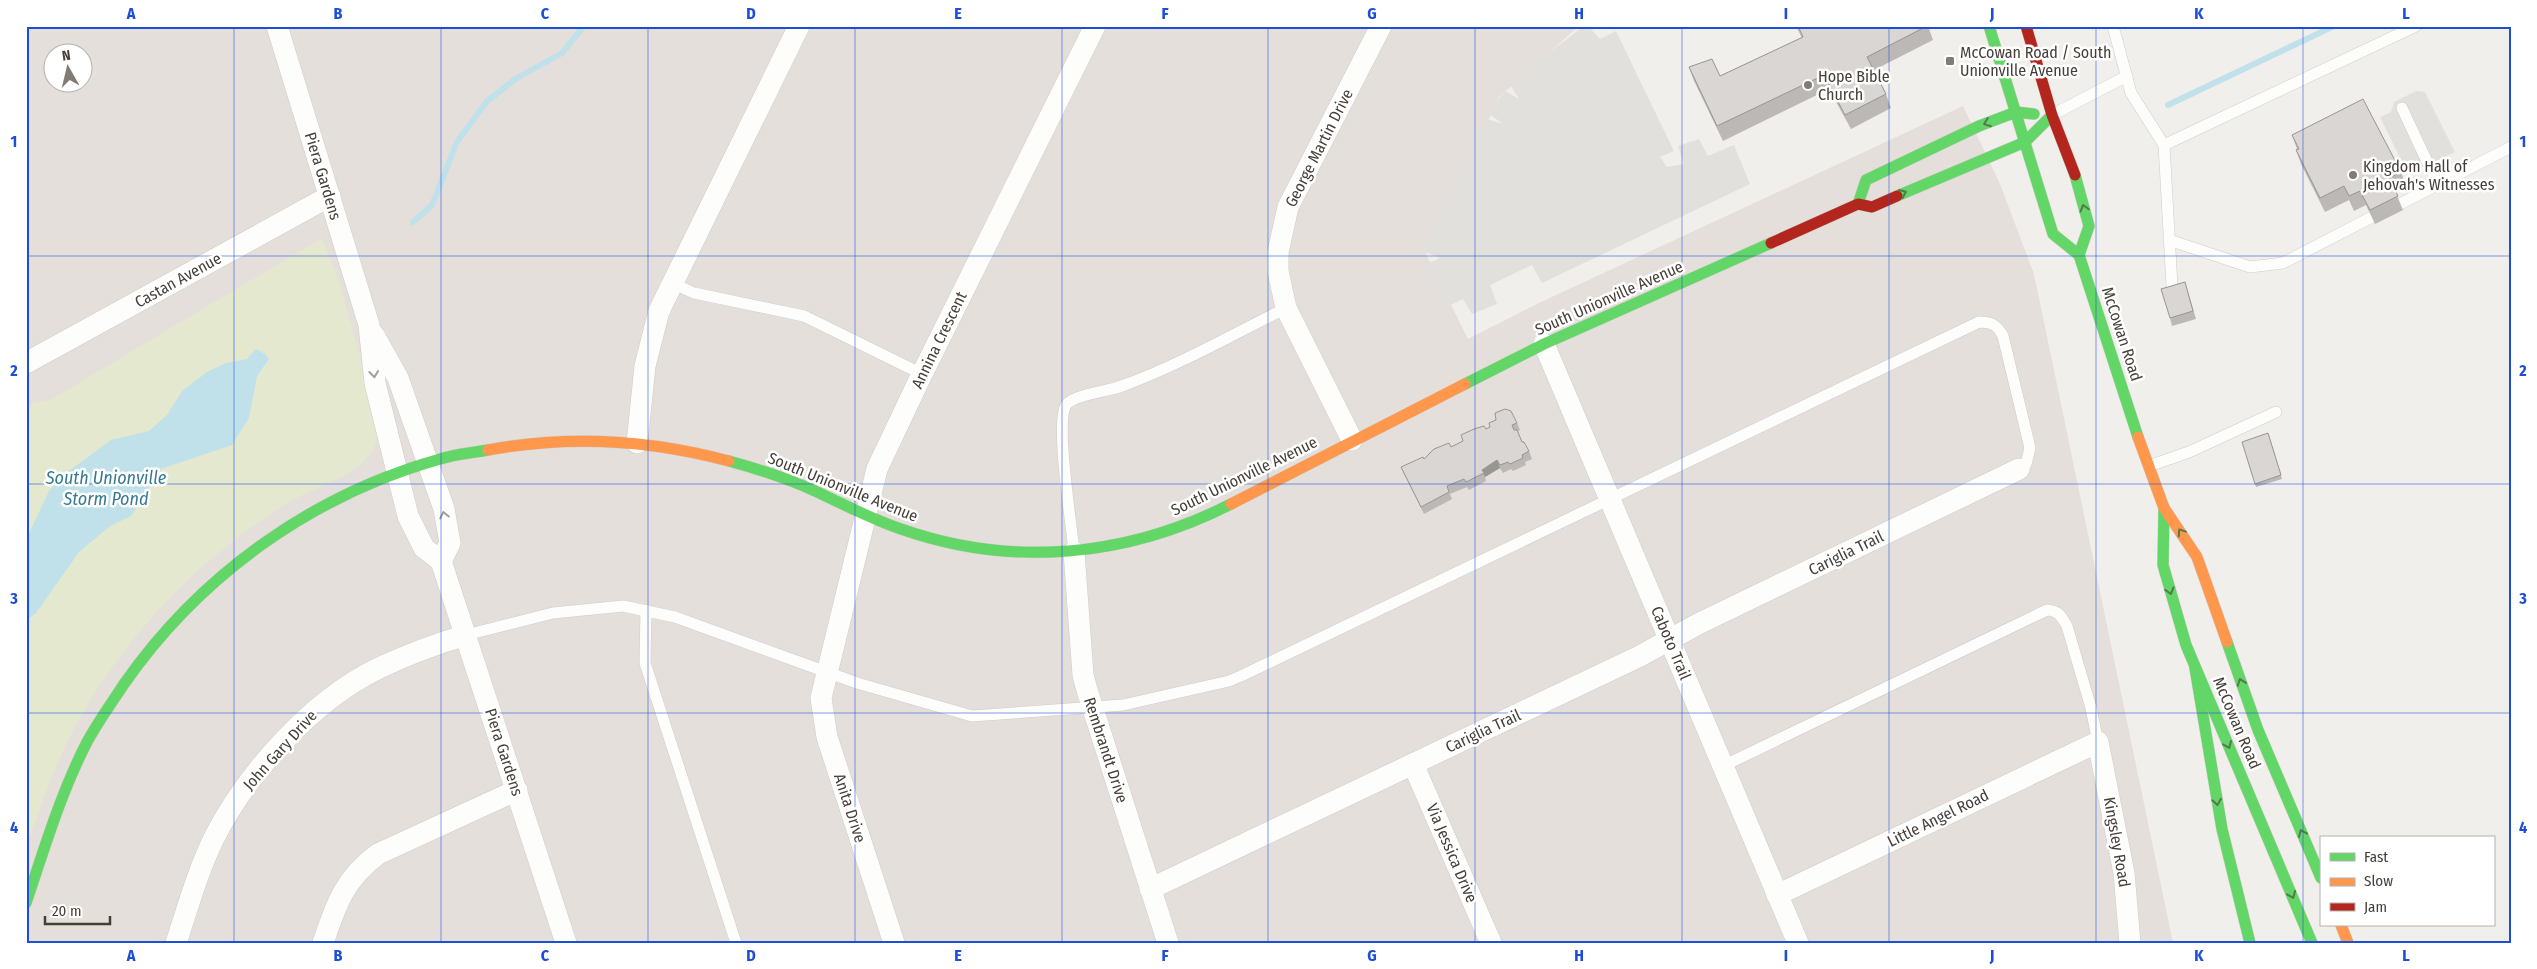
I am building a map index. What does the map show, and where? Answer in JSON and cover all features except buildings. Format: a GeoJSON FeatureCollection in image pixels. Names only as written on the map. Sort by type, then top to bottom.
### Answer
{"type":"FeatureCollection","features":[{"type":"Feature","properties":{"kind":"main road"},"geometry":{"type":"LineString","coordinates":[[1989,26],[2053,234],[2079,255],[2089,226],[2071,163],[2052,115],[2026,26]]}},
{"type":"Feature","properties":{"kind":"main road"},"geometry":{"type":"LineString","coordinates":[[1858,204],[1866,180],[1979,126],[2016,112],[2052,115]]}},
{"type":"Feature","properties":{"kind":"main road","name":"South Unionville Avenue"},"geometry":{"type":"LineString","coordinates":[[26,903],[62,798],[77,762],[109,704],[153,642],[204,589],[261,543],[312,510],[397,472],[428,461],[490,448],[541,442],[594,441],[637,443],[701,454],[746,465],[813,490],[866,515],[917,535],[962,544],[990,549],[1074,552],[1153,536],[1184,525],[1244,498],[1352,440],[1544,344],[1858,204],[1872,207],[2025,142],[2052,115]]}},
{"type":"Feature","properties":{"kind":"main road","name":"McCowan Road"},"geometry":{"type":"LineString","coordinates":[[2079,255],[2164,508],[2198,557],[2258,730],[2320,876]]}},
{"type":"Feature","properties":{"kind":"main road","name":"McCowan Road"},"geometry":{"type":"LineString","coordinates":[[2164,508],[2163,565],[2186,646],[2312,943]]}},
{"type":"Feature","properties":{"kind":"main road"},"geometry":{"type":"LineString","coordinates":[[2196,668],[2222,829],[2250,943]]}},
{"type":"Feature","properties":{"kind":"main road"},"geometry":{"type":"LineString","coordinates":[[2341,926],[2348,943]]}},
{"type":"Feature","properties":{"kind":"street","name":"Piera Gardens"},"geometry":{"type":"LineString","coordinates":[[277,26],[369,325],[375,382],[408,516],[424,548],[441,561],[566,943]]}},
{"type":"Feature","properties":{"kind":"street"},"geometry":{"type":"LineString","coordinates":[[637,443],[645,366],[659,312],[798,26]]}},
{"type":"Feature","properties":{"kind":"street","name":"Annina Crescent"},"geometry":{"type":"LineString","coordinates":[[828,672],[878,469],[922,374],[1095,26]]}},
{"type":"Feature","properties":{"kind":"street","name":"George Martin Drive"},"geometry":{"type":"LineString","coordinates":[[1352,440],[1286,308],[1278,270],[1278,252],[1288,207],[1381,26]]}},
{"type":"Feature","properties":{"kind":"street","name":"Castan Avenue"},"geometry":{"type":"LineString","coordinates":[[26,363],[330,196]]}},
{"type":"Feature","properties":{"kind":"street","name":"Piera Gardens"},"geometry":{"type":"LineString","coordinates":[[369,325],[398,378],[444,509],[450,543],[441,561]]}},
{"type":"Feature","properties":{"kind":"street","name":"Caboto Trail"},"geometry":{"type":"LineString","coordinates":[[1544,344],[1798,943]]}},
{"type":"Feature","properties":{"kind":"street","name":"Cariglia Trail"},"geometry":{"type":"LineString","coordinates":[[1150,889],[1640,656],[1670,639],[2020,469]]}},
{"type":"Feature","properties":{"kind":"street","name":"Rembrandt Drive"},"geometry":{"type":"LineString","coordinates":[[1074,552],[1083,675],[1092,709],[1168,943]]}},
{"type":"Feature","properties":{"kind":"street","name":"John Gary Drive"},"geometry":{"type":"LineString","coordinates":[[176,943],[203,862],[225,818],[258,770],[287,738],[320,706],[376,670],[420,650],[466,635]]}},
{"type":"Feature","properties":{"kind":"street","name":"Anita Drive"},"geometry":{"type":"LineString","coordinates":[[828,672],[822,698],[827,737],[894,943]]}},
{"type":"Feature","properties":{"kind":"street","name":"Little Angel Road"},"geometry":{"type":"LineString","coordinates":[[1777,895],[2098,742]]}},
{"type":"Feature","properties":{"kind":"street","name":"Kingsley Road"},"geometry":{"type":"LineString","coordinates":[[2098,742],[2124,872],[2130,943]]}},
{"type":"Feature","properties":{"kind":"street","name":"Via Jessica Drive"},"geometry":{"type":"LineString","coordinates":[[1413,764],[1491,943]]}},
{"type":"Feature","properties":{"kind":"street"},"geometry":{"type":"LineString","coordinates":[[323,943],[338,900],[348,882],[362,866],[378,854],[517,790]]}},
{"type":"Feature","properties":{"kind":"lane"},"geometry":{"type":"LineString","coordinates":[[2114,26],[2131,93],[2164,145],[2172,286]]}},
{"type":"Feature","properties":{"kind":"lane"},"geometry":{"type":"LineString","coordinates":[[2164,145],[2416,26]]}},
{"type":"Feature","properties":{"kind":"lane"},"geometry":{"type":"LineString","coordinates":[[2052,115],[2127,76]]}},
{"type":"Feature","properties":{"kind":"lane"},"geometry":{"type":"LineString","coordinates":[[2402,108],[2438,185]]}},
{"type":"Feature","properties":{"kind":"lane"},"geometry":{"type":"LineString","coordinates":[[2400,204],[2511,147]]}},
{"type":"Feature","properties":{"kind":"lane"},"geometry":{"type":"LineString","coordinates":[[2169,240],[2250,267],[2283,263],[2372,217]]}},
{"type":"Feature","properties":{"kind":"lane"},"geometry":{"type":"LineString","coordinates":[[672,283],[694,293],[804,316],[922,374]]}},
{"type":"Feature","properties":{"kind":"lane"},"geometry":{"type":"LineString","coordinates":[[1074,552],[1062,429],[1066,405],[1071,400],[1112,390],[1155,372],[1286,308]]}},
{"type":"Feature","properties":{"kind":"lane","name":"Cariglia Trail"},"geometry":{"type":"LineString","coordinates":[[466,635],[553,613],[623,606],[675,617],[857,682],[972,716],[1123,706],[1229,681],[1979,322],[1989,322],[1998,328],[2003,336],[2030,448],[2026,464],[2020,469]]}},
{"type":"Feature","properties":{"kind":"lane"},"geometry":{"type":"LineString","coordinates":[[2149,466],[2189,452],[2276,412]]}},
{"type":"Feature","properties":{"kind":"lane"},"geometry":{"type":"LineString","coordinates":[[646,610],[646,663],[736,943]]}},
{"type":"Feature","properties":{"kind":"lane"},"geometry":{"type":"LineString","coordinates":[[1723,766],[2046,610],[2055,610],[2067,626],[2091,708],[2098,742]]}},
{"type":"Feature","properties":{"kind":"shaded area"},"geometry":{"type":"Polygon","coordinates":[[[26,26],[1579,26],[1499,97],[1426,254],[1468,339],[1541,302],[1963,106],[2000,184],[2034,274],[2173,943],[26,943],[26,26]]]}},
{"type":"Feature","properties":{"kind":"shaded area"},"geometry":{"type":"Polygon","coordinates":[[[1584,26],[1588,26],[1600,39],[1616,31],[1674,151],[1660,157],[1667,167],[1684,164],[1678,146],[1699,139],[1708,156],[1734,145],[1750,184],[1542,283],[1532,265],[1490,285],[1497,304],[1472,314],[1463,299],[1444,308],[1421,267],[1440,258],[1420,250],[1484,118],[1503,124],[1488,113],[1505,91],[1519,99],[1509,83],[1584,26]]]}},
{"type":"Feature","properties":{"kind":"shaded area"},"geometry":{"type":"Polygon","coordinates":[[[2416,91],[2425,92],[2455,152],[2408,174],[2380,117],[2391,112],[2394,102],[2416,91]]]}},
{"type":"Feature","properties":{"kind":"green space"},"geometry":{"type":"Polygon","coordinates":[[[322,238],[338,278],[378,421],[375,447],[358,467],[273,512],[219,552],[173,594],[152,617],[96,691],[80,718],[57,765],[26,847],[26,405],[50,400],[322,238]]]}},
{"type":"Feature","properties":{"kind":"water","name":"South Unionville Storm Pond"},"geometry":{"type":"Polygon","coordinates":[[[256,349],[265,354],[269,359],[257,376],[249,418],[232,445],[161,469],[131,516],[110,526],[79,552],[36,613],[26,621],[26,540],[49,491],[66,473],[111,440],[149,431],[167,415],[182,391],[207,372],[226,363],[247,359],[256,349]]]}},
{"type":"Feature","properties":{"kind":"waterway"},"geometry":{"type":"LineString","coordinates":[[413,222],[432,205],[457,142],[487,101],[517,78],[562,53],[584,26]]}},
{"type":"Feature","properties":{"kind":"waterway"},"geometry":{"type":"LineString","coordinates":[[2168,105],[2334,26]]}},
{"type":"Feature","properties":{"kind":"traffic: fast"},"geometry":{"type":"LineString","coordinates":[[1989,26],[2053,234],[2079,255],[2138,437]]}},
{"type":"Feature","properties":{"kind":"traffic: fast"},"geometry":{"type":"LineString","coordinates":[[1858,204],[1866,180],[1979,126],[2016,112],[2034,114]]}},
{"type":"Feature","properties":{"kind":"traffic: fast"},"geometry":{"type":"LineString","coordinates":[[1897,196],[2025,142],[2052,115]]}},
{"type":"Feature","properties":{"kind":"traffic: fast"},"geometry":{"type":"LineString","coordinates":[[2075,175],[2089,226],[2079,255]]}},
{"type":"Feature","properties":{"kind":"traffic: fast"},"geometry":{"type":"LineString","coordinates":[[1465,384],[1544,344],[1771,243]]}},
{"type":"Feature","properties":{"kind":"traffic: fast"},"geometry":{"type":"LineString","coordinates":[[26,903],[60,803],[90,736],[124,684],[154,645],[187,608],[224,574],[262,544],[304,517],[347,494],[393,475],[440,459],[488,450]]}},
{"type":"Feature","properties":{"kind":"traffic: fast"},"geometry":{"type":"LineString","coordinates":[[729,461],[794,482],[901,529],[943,541],[985,549],[1027,552],[1069,551],[1110,545],[1151,536],[1192,522],[1231,504]]}},
{"type":"Feature","properties":{"kind":"traffic: fast"},"geometry":{"type":"LineString","coordinates":[[2164,508],[2163,565],[2186,645],[2312,943]]}},
{"type":"Feature","properties":{"kind":"traffic: fast"},"geometry":{"type":"LineString","coordinates":[[2227,642],[2258,730],[2320,876]]}},
{"type":"Feature","properties":{"kind":"traffic: fast"},"geometry":{"type":"LineString","coordinates":[[2195,668],[2222,829],[2250,943]]}},
{"type":"Feature","properties":{"kind":"traffic: slow"},"geometry":{"type":"LineString","coordinates":[[1231,504],[1465,384]]}},
{"type":"Feature","properties":{"kind":"traffic: slow"},"geometry":{"type":"LineString","coordinates":[[2138,437],[2164,508],[2197,557],[2227,642]]}},
{"type":"Feature","properties":{"kind":"traffic: slow"},"geometry":{"type":"LineString","coordinates":[[488,450],[548,442],[609,442],[670,448],[729,461]]}},
{"type":"Feature","properties":{"kind":"traffic: slow"},"geometry":{"type":"LineString","coordinates":[[2341,926],[2348,943]]}},
{"type":"Feature","properties":{"kind":"traffic: jam"},"geometry":{"type":"LineString","coordinates":[[2026,26],[2052,115],[2075,175]]}},
{"type":"Feature","properties":{"kind":"traffic: jam"},"geometry":{"type":"LineString","coordinates":[[1771,243],[1858,204],[1872,207],[1897,196]]}},
{"type":"Feature","properties":{"kind":"place","name":"McCowan Road / South Unionville Avenue"},"geometry":{"type":"Point","coordinates":[1950,61]}},
{"type":"Feature","properties":{"kind":"place","name":"Hope Bible Church"},"geometry":{"type":"Point","coordinates":[1808,85]}},
{"type":"Feature","properties":{"kind":"place","name":"Kingdom Hall of Jehovah's Witnesses"},"geometry":{"type":"Point","coordinates":[2353,175]}}]}
